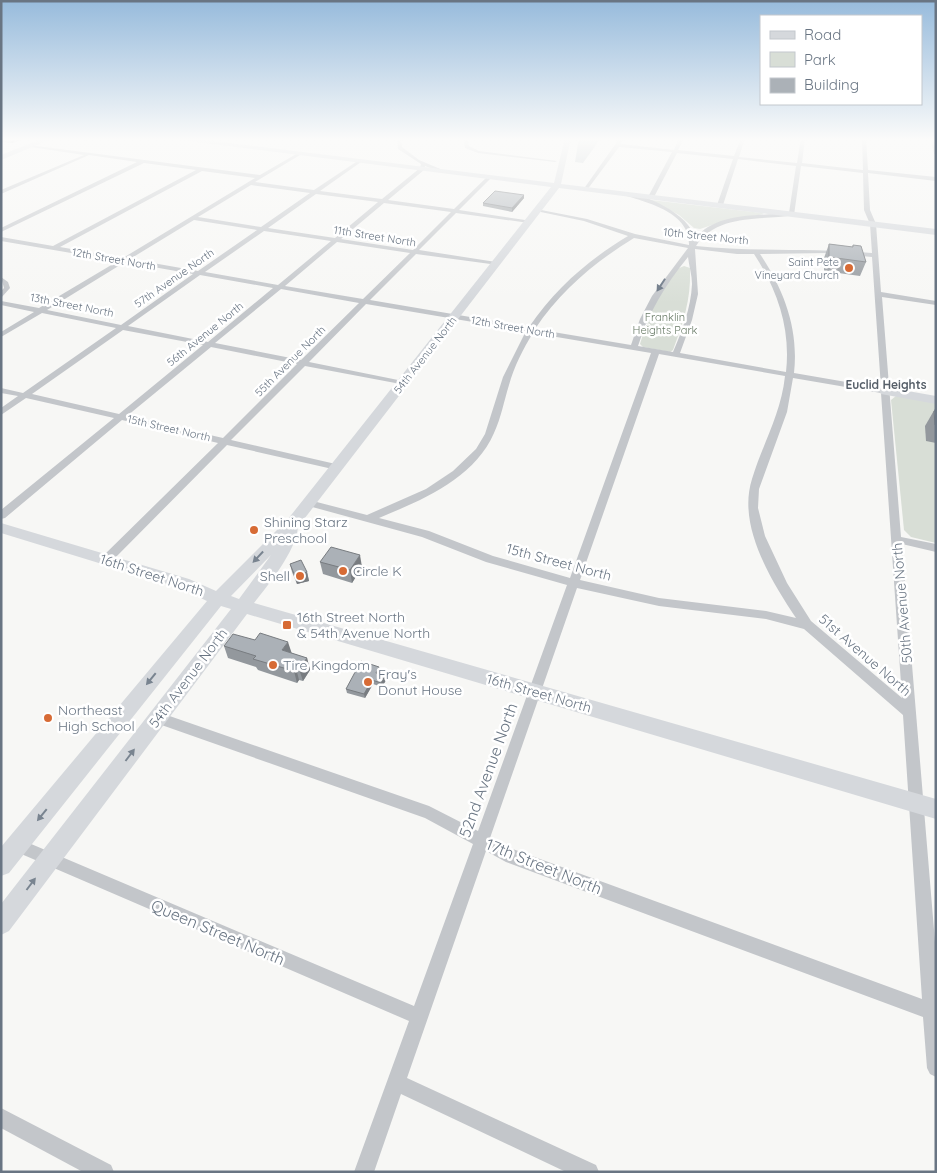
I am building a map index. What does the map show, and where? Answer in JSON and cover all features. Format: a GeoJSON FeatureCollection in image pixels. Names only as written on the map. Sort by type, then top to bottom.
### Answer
{"type":"FeatureCollection","features":[{"type":"Feature","properties":{"kind":"main road","name":"54th Avenue North"},"geometry":{"type":"LineString","coordinates":[[538,210],[542,193]]}},
{"type":"Feature","properties":{"kind":"main road","name":"54th Avenue North"},"geometry":{"type":"LineString","coordinates":[[1,865],[181,642],[218,599],[293,523],[552,193]]}},
{"type":"Feature","properties":{"kind":"main road"},"geometry":{"type":"LineString","coordinates":[[622,193],[936,232]]}},
{"type":"Feature","properties":{"kind":"main road","name":"12th Street North"},"geometry":{"type":"LineString","coordinates":[[884,391],[936,400]]}},
{"type":"Feature","properties":{"kind":"main road","name":"54th Avenue North"},"geometry":{"type":"LineString","coordinates":[[1,923],[266,576],[284,546],[293,523]]}},
{"type":"Feature","properties":{"kind":"main road","name":"16th Street North"},"geometry":{"type":"LineString","coordinates":[[1,528],[183,583],[218,599],[926,806]]}},
{"type":"Feature","properties":{"kind":"street"},"geometry":{"type":"LineString","coordinates":[[1,230],[78,193]]}},
{"type":"Feature","properties":{"kind":"street"},"geometry":{"type":"LineString","coordinates":[[54,248],[156,193]]}},
{"type":"Feature","properties":{"kind":"street"},"geometry":{"type":"LineString","coordinates":[[1,335],[234,193]]}},
{"type":"Feature","properties":{"kind":"street","name":"57th Avenue North"},"geometry":{"type":"LineString","coordinates":[[1,412],[314,193]]}},
{"type":"Feature","properties":{"kind":"street"},"geometry":{"type":"LineString","coordinates":[[321,193],[529,221]]}},
{"type":"Feature","properties":{"kind":"street","name":"56th Avenue North"},"geometry":{"type":"LineString","coordinates":[[1,516],[392,193]]}},
{"type":"Feature","properties":{"kind":"street","name":"55th Avenue North"},"geometry":{"type":"LineString","coordinates":[[106,560],[473,193]]}},
{"type":"Feature","properties":{"kind":"street"},"geometry":{"type":"LineString","coordinates":[[622,193],[655,205],[675,215],[691,231],[693,237],[695,285],[693,304],[676,355]]}},
{"type":"Feature","properties":{"kind":"street"},"geometry":{"type":"LineString","coordinates":[[651,197],[653,193]]}},
{"type":"Feature","properties":{"kind":"street"},"geometry":{"type":"LineString","coordinates":[[720,205],[724,193]]}},
{"type":"Feature","properties":{"kind":"street"},"geometry":{"type":"LineString","coordinates":[[634,348],[642,321],[667,276],[705,232],[721,224],[750,218],[792,214],[795,193]]}},
{"type":"Feature","properties":{"kind":"street","name":"50th Avenue North"},"geometry":{"type":"LineString","coordinates":[[866,193],[867,210],[872,224],[875,255],[910,713],[926,806],[932,1010],[936,1068]]}},
{"type":"Feature","properties":{"kind":"street","name":"10th Street North"},"geometry":{"type":"LineString","coordinates":[[538,210],[584,220],[633,236],[692,247],[756,252],[828,250],[875,255]]}},
{"type":"Feature","properties":{"kind":"street","name":"11th Street North"},"geometry":{"type":"LineString","coordinates":[[192,218],[496,264]]}},
{"type":"Feature","properties":{"kind":"street"},"geometry":{"type":"LineString","coordinates":[[370,518],[420,496],[453,474],[479,452],[494,426],[507,378],[530,330],[549,303],[576,276],[606,251],[633,236]]}},
{"type":"Feature","properties":{"kind":"street","name":"12th Street North"},"geometry":{"type":"LineString","coordinates":[[1,239],[884,391]]}},
{"type":"Feature","properties":{"kind":"street","name":"51st Avenue North"},"geometry":{"type":"LineString","coordinates":[[756,252],[775,284],[784,311],[793,352],[791,375],[783,413],[756,477],[753,493],[753,509],[762,542],[775,570],[808,625],[910,713]]}},
{"type":"Feature","properties":{"kind":"street"},"geometry":{"type":"LineString","coordinates":[[1,279],[6,283],[6,288],[1,296]]}},
{"type":"Feature","properties":{"kind":"street"},"geometry":{"type":"LineString","coordinates":[[878,294],[936,303]]}},
{"type":"Feature","properties":{"kind":"street","name":"13th Street North"},"geometry":{"type":"LineString","coordinates":[[1,303],[403,383]]}},
{"type":"Feature","properties":{"kind":"street","name":"52nd Avenue North"},"geometry":{"type":"LineString","coordinates":[[364,1172],[656,352]]}},
{"type":"Feature","properties":{"kind":"street","name":"15th Street North"},"geometry":{"type":"LineString","coordinates":[[1,390],[337,467]]}},
{"type":"Feature","properties":{"kind":"street","name":"15th Street North"},"geometry":{"type":"LineString","coordinates":[[309,502],[425,534],[490,559],[574,583],[659,602],[766,615],[808,625]]}},
{"type":"Feature","properties":{"kind":"street"},"geometry":{"type":"LineString","coordinates":[[896,539],[936,548]]}},
{"type":"Feature","properties":{"kind":"street","name":"17th Street North"},"geometry":{"type":"LineString","coordinates":[[158,718],[429,812],[506,854],[932,1010]]}},
{"type":"Feature","properties":{"kind":"street","name":"Queen Street North"},"geometry":{"type":"LineString","coordinates":[[17,845],[419,1017]]}},
{"type":"Feature","properties":{"kind":"street"},"geometry":{"type":"LineString","coordinates":[[395,1082],[589,1172]]}},
{"type":"Feature","properties":{"kind":"street"},"geometry":{"type":"LineString","coordinates":[[1,1117],[104,1172]]}},
{"type":"Feature","properties":{"kind":"green space"},"geometry":{"type":"Polygon","coordinates":[[[651,200],[764,214],[721,222],[700,229],[694,228],[679,215],[651,200]]]}},
{"type":"Feature","properties":{"kind":"green space","name":"Franklin Heights Park"},"geometry":{"type":"Polygon","coordinates":[[[684,266],[690,268],[688,302],[673,350],[670,352],[643,347],[640,344],[651,309],[677,269],[684,266]]]}},
{"type":"Feature","properties":{"kind":"green space"},"geometry":{"type":"Polygon","coordinates":[[[896,396],[936,403],[936,543],[911,537],[904,530],[891,400],[896,396]]]}},
{"type":"Feature","properties":{"kind":"building"},"geometry":{"type":"Polygon","coordinates":[[[493,193],[524,195],[512,208],[483,203],[493,193]]]}},
{"type":"Feature","properties":{"kind":"building"},"geometry":{"type":"Polygon","coordinates":[[[829,244],[861,246],[866,262],[829,257],[829,244]]]}},
{"type":"Feature","properties":{"kind":"building"},"geometry":{"type":"Polygon","coordinates":[[[934,411],[936,411],[936,425],[935,425],[934,411]]]}},
{"type":"Feature","properties":{"kind":"building"},"geometry":{"type":"Polygon","coordinates":[[[331,547],[360,555],[350,570],[320,562],[331,547]]]}},
{"type":"Feature","properties":{"kind":"building"},"geometry":{"type":"Polygon","coordinates":[[[301,560],[307,572],[295,576],[290,564],[301,560]]]}},
{"type":"Feature","properties":{"kind":"building"},"geometry":{"type":"Polygon","coordinates":[[[260,633],[288,642],[282,650],[307,658],[299,669],[296,668],[294,671],[253,659],[256,656],[224,646],[233,634],[255,640],[260,633]]]}},
{"type":"Feature","properties":{"kind":"building","name":"Fray's Donut House"},"geometry":{"type":"Polygon","coordinates":[[[361,661],[379,667],[376,673],[385,676],[381,683],[372,680],[364,694],[346,689],[361,661]]]}},
{"type":"Feature","properties":{"kind":"place","name":"Saint Pete Vineyard Church"},"geometry":{"type":"Point","coordinates":[849,268]}},
{"type":"Feature","properties":{"kind":"place","name":"Shining Starz Preschool"},"geometry":{"type":"Point","coordinates":[254,530]}},
{"type":"Feature","properties":{"kind":"place","name":"Circle K"},"geometry":{"type":"Point","coordinates":[343,571]}},
{"type":"Feature","properties":{"kind":"place","name":"Shell"},"geometry":{"type":"Point","coordinates":[300,576]}},
{"type":"Feature","properties":{"kind":"place","name":"16th Street North & 54th Avenue North"},"geometry":{"type":"Point","coordinates":[287,625]}},
{"type":"Feature","properties":{"kind":"place","name":"Tire Kingdom"},"geometry":{"type":"Point","coordinates":[273,665]}},
{"type":"Feature","properties":{"kind":"place","name":"Fray's Donut House"},"geometry":{"type":"Point","coordinates":[368,682]}},
{"type":"Feature","properties":{"kind":"place","name":"Northeast High School"},"geometry":{"type":"Point","coordinates":[48,718]}},
{"type":"Feature","properties":{"kind":"district","name":"Euclid Heights"},"geometry":{"type":"Point","coordinates":[886,385]}}]}
